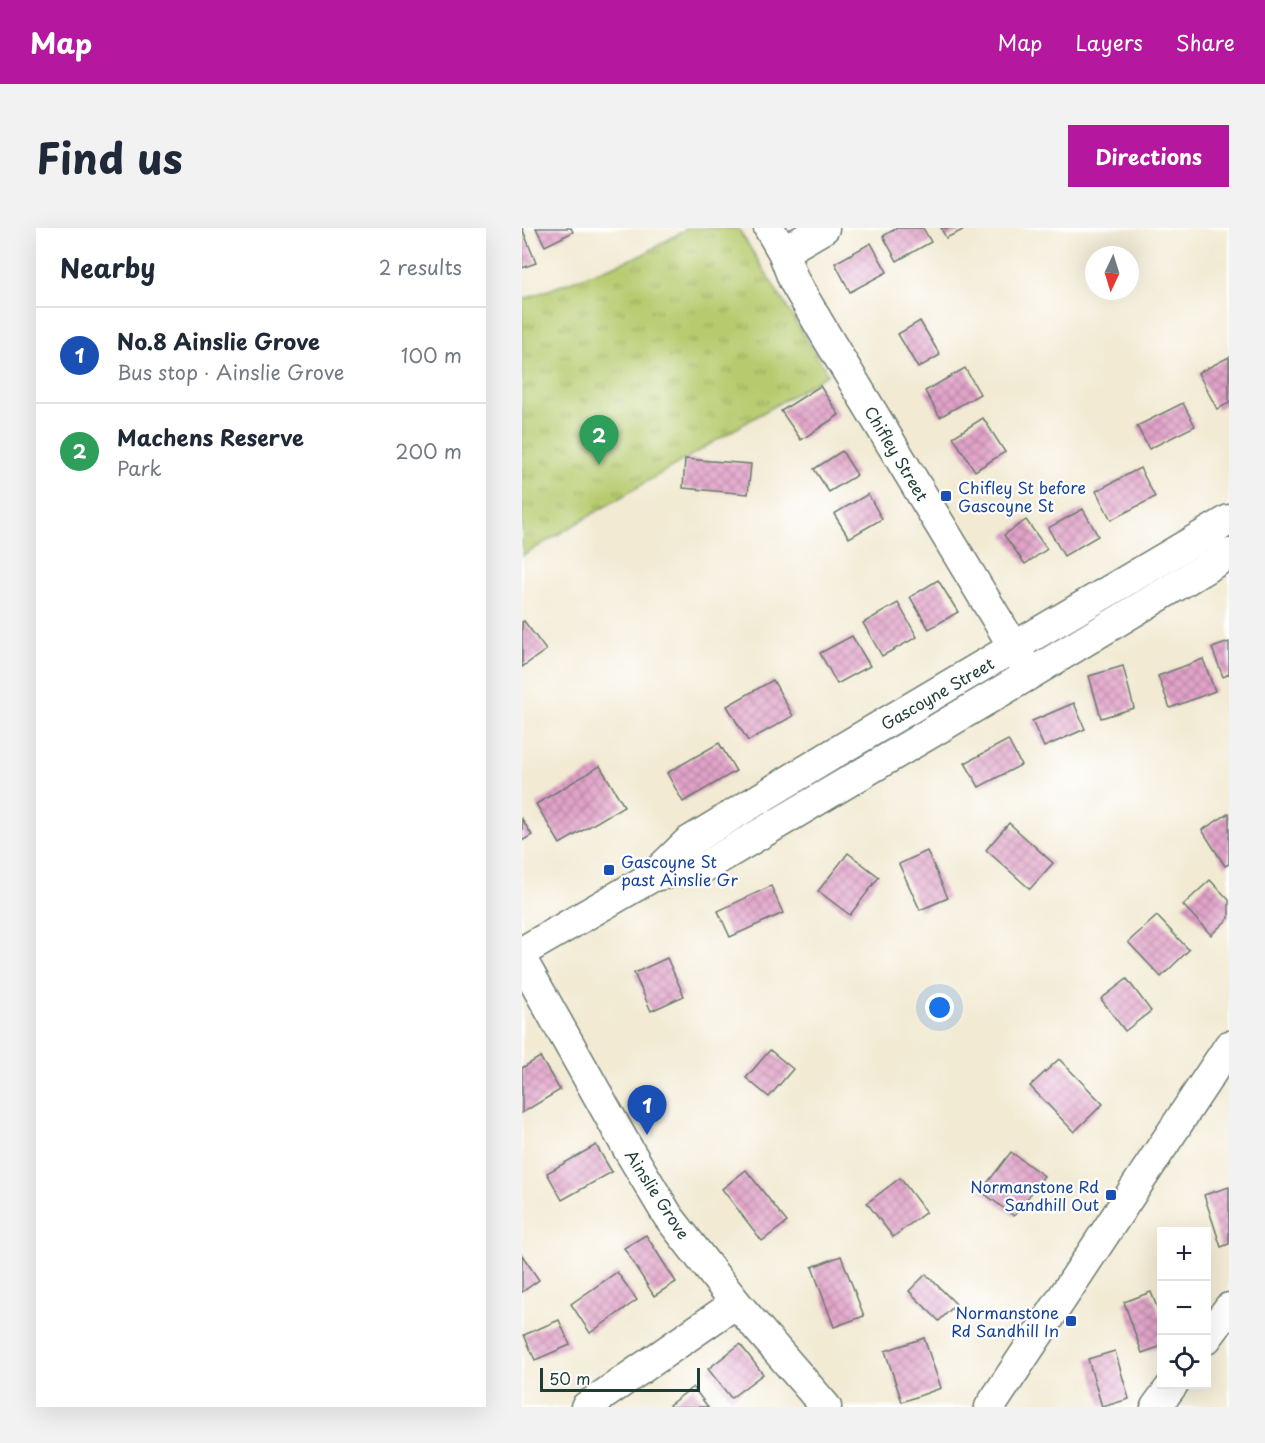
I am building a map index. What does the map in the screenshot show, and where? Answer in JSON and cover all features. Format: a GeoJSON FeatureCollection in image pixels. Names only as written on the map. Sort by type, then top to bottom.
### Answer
{"type":"FeatureCollection","features":[{"type":"Feature","properties":{"kind":"street"},"geometry":{"type":"LineString","coordinates":[[776,240],[824,228]]}},
{"type":"Feature","properties":{"kind":"street","name":"Chifley Street"},"geometry":{"type":"LineString","coordinates":[[776,240],[794,281],[825,334],[1030,674]]}},
{"type":"Feature","properties":{"kind":"street","name":"Gascoyne Street"},"geometry":{"type":"LineString","coordinates":[[522,952],[653,876],[688,842],[1229,520]]}},
{"type":"Feature","properties":{"kind":"street","name":"Gascoyne Street"},"geometry":{"type":"LineString","coordinates":[[653,876],[706,866],[1229,554]]}},
{"type":"Feature","properties":{"kind":"street","name":"Ainslie Grove"},"geometry":{"type":"LineString","coordinates":[[522,960],[622,1139],[669,1216],[736,1303],[826,1407]]}},
{"type":"Feature","properties":{"kind":"street"},"geometry":{"type":"LineString","coordinates":[[1001,1403],[1229,1046]]}},
{"type":"Feature","properties":{"kind":"street"},"geometry":{"type":"LineString","coordinates":[[586,1407],[736,1303]]}},
{"type":"Feature","properties":{"kind":"street"},"geometry":{"type":"LineString","coordinates":[[1209,1335],[1229,1308]]}},
{"type":"Feature","properties":{"kind":"street"},"geometry":{"type":"LineString","coordinates":[[1156,1407],[1169,1389]]}},
{"type":"Feature","properties":{"kind":"green space"},"geometry":{"type":"Polygon","coordinates":[[[688,228],[738,228],[828,374],[522,556],[522,300],[644,254],[688,228]]]}},
{"type":"Feature","properties":{"kind":"building"},"geometry":{"type":"Polygon","coordinates":[[[522,228],[536,263],[522,268],[522,228]]]}},
{"type":"Feature","properties":{"kind":"building"},"geometry":{"type":"Polygon","coordinates":[[[536,228],[571,228],[573,232],[545,246],[536,228]]]}},
{"type":"Feature","properties":{"kind":"building"},"geometry":{"type":"Polygon","coordinates":[[[897,228],[923,228],[931,242],[897,261],[883,236],[897,228]]]}},
{"type":"Feature","properties":{"kind":"building"},"geometry":{"type":"Polygon","coordinates":[[[941,228],[967,228],[946,238],[941,228]]]}},
{"type":"Feature","properties":{"kind":"building"},"geometry":{"type":"Polygon","coordinates":[[[871,243],[887,272],[850,292],[835,263],[871,243]]]}},
{"type":"Feature","properties":{"kind":"building"},"geometry":{"type":"Polygon","coordinates":[[[920,321],[940,355],[918,368],[898,334],[920,321]]]}},
{"type":"Feature","properties":{"kind":"building"},"geometry":{"type":"Polygon","coordinates":[[[1229,357],[1229,403],[1217,409],[1198,373],[1229,357]]]}},
{"type":"Feature","properties":{"kind":"building"},"geometry":{"type":"Polygon","coordinates":[[[965,368],[980,394],[940,417],[925,391],[965,368]]]}},
{"type":"Feature","properties":{"kind":"building"},"geometry":{"type":"Polygon","coordinates":[[[820,386],[839,415],[801,440],[781,411],[820,386]]]}},
{"type":"Feature","properties":{"kind":"building"},"geometry":{"type":"Polygon","coordinates":[[[1183,403],[1195,426],[1149,449],[1137,426],[1183,403]]]}},
{"type":"Feature","properties":{"kind":"building"},"geometry":{"type":"Polygon","coordinates":[[[983,418],[1005,452],[975,471],[953,437],[983,418]]]}},
{"type":"Feature","properties":{"kind":"building"},"geometry":{"type":"Polygon","coordinates":[[[842,451],[857,475],[829,492],[814,469],[842,451]]]}},
{"type":"Feature","properties":{"kind":"building"},"geometry":{"type":"Polygon","coordinates":[[[685,459],[751,464],[748,494],[683,488],[685,459]]]}},
{"type":"Feature","properties":{"kind":"building"},"geometry":{"type":"Polygon","coordinates":[[[1140,468],[1155,497],[1111,520],[1096,491],[1140,468]]]}},
{"type":"Feature","properties":{"kind":"building"},"geometry":{"type":"Polygon","coordinates":[[[868,494],[882,519],[849,538],[834,514],[868,494]]]}},
{"type":"Feature","properties":{"kind":"building"},"geometry":{"type":"Polygon","coordinates":[[[1083,509],[1098,536],[1064,556],[1048,528],[1083,509]]]}},
{"type":"Feature","properties":{"kind":"building"},"geometry":{"type":"Polygon","coordinates":[[[1026,520],[1047,549],[1025,564],[1004,535],[1026,520]]]}},
{"type":"Feature","properties":{"kind":"building"},"geometry":{"type":"Polygon","coordinates":[[[938,580],[958,612],[929,629],[910,597],[938,580]]]}},
{"type":"Feature","properties":{"kind":"building"},"geometry":{"type":"Polygon","coordinates":[[[898,603],[917,637],[882,656],[863,623],[898,603]]]}},
{"type":"Feature","properties":{"kind":"building"},"geometry":{"type":"Polygon","coordinates":[[[524,621],[546,650],[522,667],[522,622],[524,621]]]}},
{"type":"Feature","properties":{"kind":"building"},"geometry":{"type":"Polygon","coordinates":[[[852,636],[870,666],[837,684],[820,653],[852,636]]]}},
{"type":"Feature","properties":{"kind":"building"},"geometry":{"type":"Polygon","coordinates":[[[1229,642],[1229,674],[1223,677],[1212,648],[1229,642]]]}},
{"type":"Feature","properties":{"kind":"building"},"geometry":{"type":"Polygon","coordinates":[[[1203,659],[1215,691],[1170,708],[1158,676],[1203,659]]]}},
{"type":"Feature","properties":{"kind":"building"},"geometry":{"type":"Polygon","coordinates":[[[1123,666],[1134,708],[1101,718],[1089,676],[1123,666]]]}},
{"type":"Feature","properties":{"kind":"building"},"geometry":{"type":"Polygon","coordinates":[[[773,680],[793,716],[748,741],[727,706],[773,680]]]}},
{"type":"Feature","properties":{"kind":"building"},"geometry":{"type":"Polygon","coordinates":[[[1074,703],[1085,729],[1044,747],[1032,721],[1074,703]]]}},
{"type":"Feature","properties":{"kind":"building"},"geometry":{"type":"Polygon","coordinates":[[[1008,740],[1021,765],[979,787],[965,763],[1008,740]]]}},
{"type":"Feature","properties":{"kind":"building"},"geometry":{"type":"Polygon","coordinates":[[[719,743],[736,771],[683,802],[667,773],[719,743]]]}},
{"type":"Feature","properties":{"kind":"building"},"geometry":{"type":"Polygon","coordinates":[[[600,766],[624,806],[560,844],[536,804],[600,766]]]}},
{"type":"Feature","properties":{"kind":"building"},"geometry":{"type":"Polygon","coordinates":[[[1229,813],[1229,864],[1225,866],[1202,830],[1229,813]]]}},
{"type":"Feature","properties":{"kind":"building"},"geometry":{"type":"Polygon","coordinates":[[[522,819],[532,835],[522,841],[522,819]]]}},
{"type":"Feature","properties":{"kind":"building"},"geometry":{"type":"Polygon","coordinates":[[[1009,823],[1053,863],[1030,889],[986,850],[1009,823]]]}},
{"type":"Feature","properties":{"kind":"building"},"geometry":{"type":"Polygon","coordinates":[[[927,851],[948,898],[920,910],[899,864],[927,851]]]}},
{"type":"Feature","properties":{"kind":"building"},"geometry":{"type":"Polygon","coordinates":[[[848,853],[879,877],[850,915],[818,891],[848,853]]]}},
{"type":"Feature","properties":{"kind":"building"},"geometry":{"type":"Polygon","coordinates":[[[1210,880],[1229,900],[1229,918],[1211,935],[1183,905],[1210,880]]]}},
{"type":"Feature","properties":{"kind":"building"},"geometry":{"type":"Polygon","coordinates":[[[771,886],[783,913],[730,937],[718,911],[771,886]]]}},
{"type":"Feature","properties":{"kind":"building"},"geometry":{"type":"Polygon","coordinates":[[[1157,916],[1189,950],[1161,977],[1128,942],[1157,916]]]}},
{"type":"Feature","properties":{"kind":"building"},"geometry":{"type":"Polygon","coordinates":[[[667,958],[684,996],[651,1011],[634,973],[667,958]]]}},
{"type":"Feature","properties":{"kind":"building"},"geometry":{"type":"Polygon","coordinates":[[[1127,979],[1151,1011],[1125,1031],[1101,999],[1127,979]]]}},
{"type":"Feature","properties":{"kind":"building"},"geometry":{"type":"Polygon","coordinates":[[[770,1050],[793,1069],[769,1097],[746,1078],[770,1050]]]}},
{"type":"Feature","properties":{"kind":"building"},"geometry":{"type":"Polygon","coordinates":[[[540,1057],[560,1090],[522,1113],[522,1068],[540,1057]]]}},
{"type":"Feature","properties":{"kind":"building"},"geometry":{"type":"Polygon","coordinates":[[[1059,1059],[1103,1104],[1074,1132],[1030,1086],[1059,1059]]]}},
{"type":"Feature","properties":{"kind":"building"},"geometry":{"type":"Polygon","coordinates":[[[596,1145],[612,1172],[562,1200],[547,1173],[596,1145]]]}},
{"type":"Feature","properties":{"kind":"building"},"geometry":{"type":"Polygon","coordinates":[[[1011,1152],[1044,1176],[1014,1216],[981,1191],[1011,1152]]]}},
{"type":"Feature","properties":{"kind":"building"},"geometry":{"type":"Polygon","coordinates":[[[746,1170],[787,1222],[762,1241],[722,1189],[746,1170]]]}},
{"type":"Feature","properties":{"kind":"building"},"geometry":{"type":"Polygon","coordinates":[[[900,1178],[926,1212],[893,1237],[867,1203],[900,1178]]]}},
{"type":"Feature","properties":{"kind":"building"},"geometry":{"type":"Polygon","coordinates":[[[1229,1187],[1229,1244],[1221,1247],[1204,1195],[1229,1187]]]}},
{"type":"Feature","properties":{"kind":"building"},"geometry":{"type":"Polygon","coordinates":[[[646,1235],[676,1282],[654,1296],[624,1248],[646,1235]]]}},
{"type":"Feature","properties":{"kind":"building"},"geometry":{"type":"Polygon","coordinates":[[[522,1255],[539,1280],[522,1292],[522,1255]]]}},
{"type":"Feature","properties":{"kind":"building"},"geometry":{"type":"Polygon","coordinates":[[[841,1256],[864,1316],[834,1327],[812,1267],[841,1256]]]}},
{"type":"Feature","properties":{"kind":"building"},"geometry":{"type":"Polygon","coordinates":[[[617,1272],[637,1300],[590,1333],[571,1304],[617,1272]]]}},
{"type":"Feature","properties":{"kind":"building"},"geometry":{"type":"Polygon","coordinates":[[[926,1274],[956,1304],[939,1321],[909,1291],[926,1274]]]}},
{"type":"Feature","properties":{"kind":"building"},"geometry":{"type":"Polygon","coordinates":[[[1151,1292],[1157,1307],[1157,1348],[1142,1353],[1124,1302],[1151,1292]]]}},
{"type":"Feature","properties":{"kind":"building"},"geometry":{"type":"Polygon","coordinates":[[[559,1320],[570,1345],[535,1360],[524,1335],[559,1320]]]}},
{"type":"Feature","properties":{"kind":"building"},"geometry":{"type":"Polygon","coordinates":[[[924,1338],[941,1388],[902,1402],[885,1351],[924,1338]]]}},
{"type":"Feature","properties":{"kind":"building"},"geometry":{"type":"Polygon","coordinates":[[[740,1344],[763,1374],[731,1398],[708,1369],[740,1344]]]}},
{"type":"Feature","properties":{"kind":"building"},"geometry":{"type":"Polygon","coordinates":[[[1115,1351],[1129,1399],[1102,1407],[1088,1359],[1115,1351]]]}},
{"type":"Feature","properties":{"kind":"building"},"geometry":{"type":"Polygon","coordinates":[[[693,1387],[708,1407],[670,1407],[669,1405],[693,1387]]]}},
{"type":"Feature","properties":{"kind":"place","name":"Machens Reserve"},"geometry":{"type":"Point","coordinates":[599,465]}},
{"type":"Feature","properties":{"kind":"place","name":"Chifley St before Gascoyne St"},"geometry":{"type":"Point","coordinates":[946,496]}},
{"type":"Feature","properties":{"kind":"place","name":"Gascoyne St past Ainslie Gr"},"geometry":{"type":"Point","coordinates":[609,870]}},
{"type":"Feature","properties":{"kind":"place","name":"No.8 Ainslie Grove"},"geometry":{"type":"Point","coordinates":[647,1135]}},
{"type":"Feature","properties":{"kind":"place","name":"Normanstone Rd Sandhill Out"},"geometry":{"type":"Point","coordinates":[1111,1195]}},
{"type":"Feature","properties":{"kind":"place","name":"Normanstone Rd Sandhill In"},"geometry":{"type":"Point","coordinates":[1071,1321]}}]}
